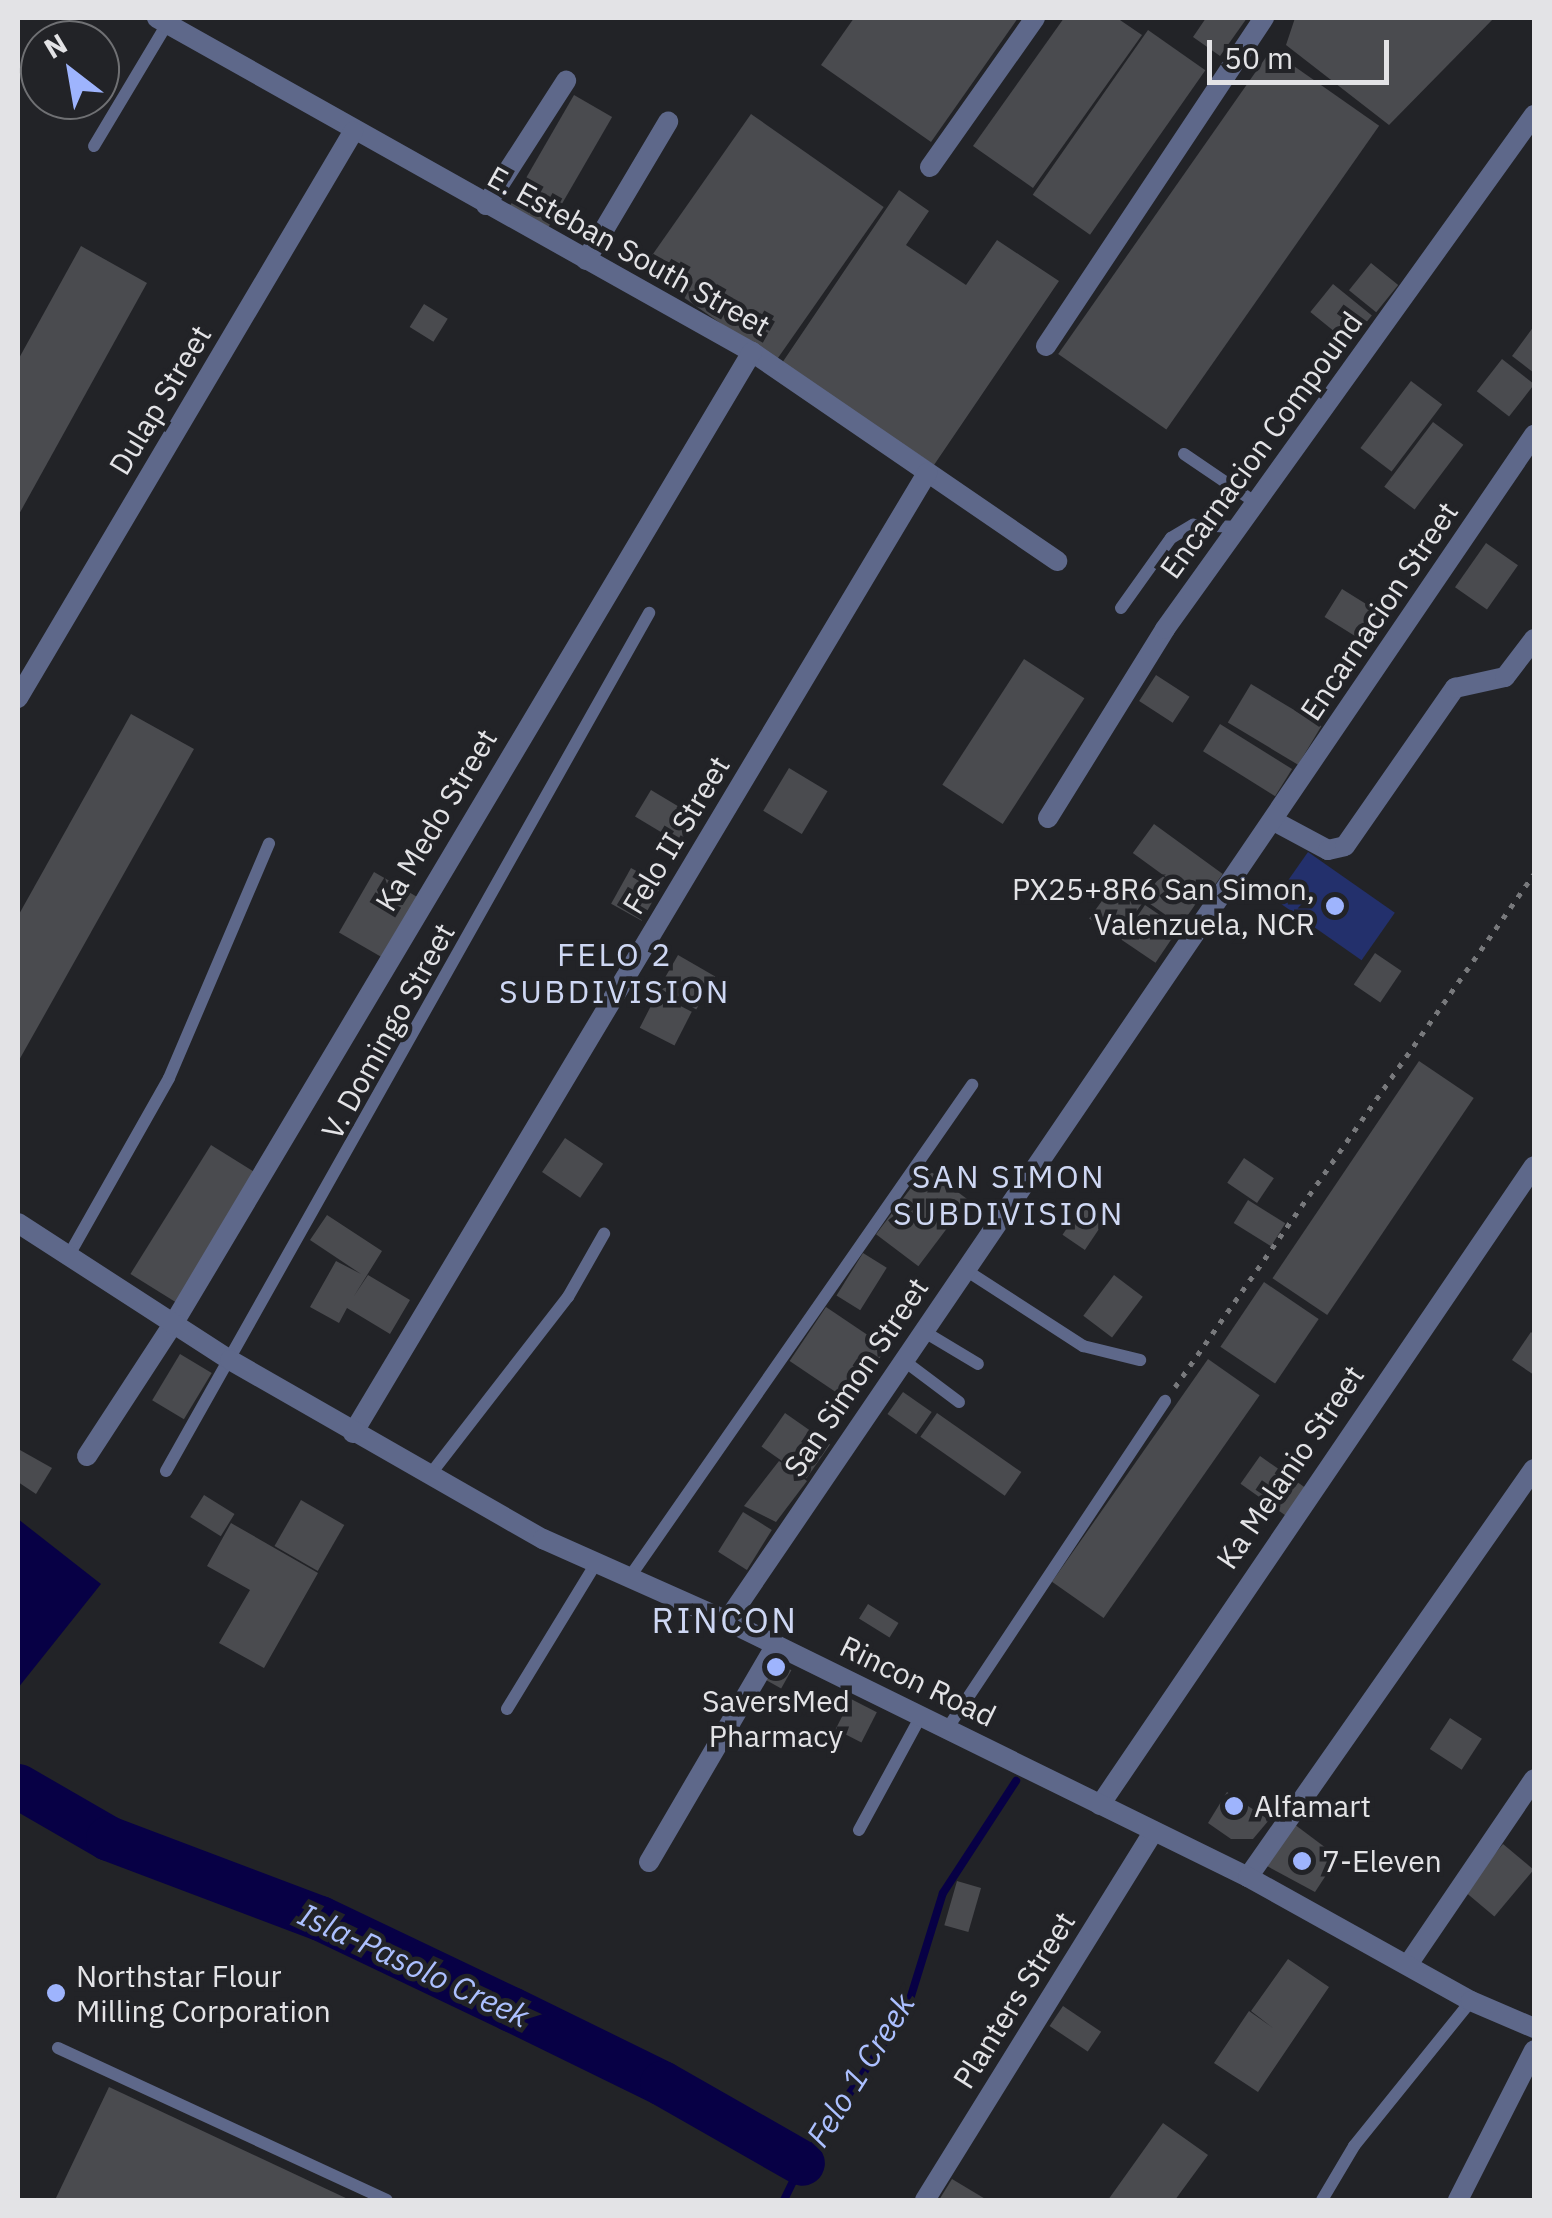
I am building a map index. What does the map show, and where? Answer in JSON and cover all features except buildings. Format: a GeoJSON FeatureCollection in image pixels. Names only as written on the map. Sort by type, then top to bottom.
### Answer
{"type":"FeatureCollection","features":[{"type":"Feature","properties":{"kind":"street"},"geometry":{"type":"LineString","coordinates":[[930,166],[1035,18]]}},
{"type":"Feature","properties":{"kind":"street"},"geometry":{"type":"LineString","coordinates":[[1046,346],[1264,18]]}},
{"type":"Feature","properties":{"kind":"street","name":"E. Esteban South Street"},"geometry":{"type":"LineString","coordinates":[[162,20],[354,132],[752,352],[1057,561]]}},
{"type":"Feature","properties":{"kind":"street"},"geometry":{"type":"LineString","coordinates":[[486,206],[566,81]]}},
{"type":"Feature","properties":{"kind":"street","name":"Encarnacion Compound"},"geometry":{"type":"LineString","coordinates":[[1048,818],[1165,629],[1534,116]]}},
{"type":"Feature","properties":{"kind":"street"},"geometry":{"type":"LineString","coordinates":[[586,260],[668,122]]}},
{"type":"Feature","properties":{"kind":"street","name":"Dulap Street"},"geometry":{"type":"LineString","coordinates":[[18,698],[354,132]]}},
{"type":"Feature","properties":{"kind":"street","name":"Ka Medo Street"},"geometry":{"type":"LineString","coordinates":[[87,1456],[175,1321],[752,352]]}},
{"type":"Feature","properties":{"kind":"street","name":"Encarnacion Street"},"geometry":{"type":"LineString","coordinates":[[1274,821],[1534,435]]}},
{"type":"Feature","properties":{"kind":"street","name":"Felo II Street"},"geometry":{"type":"LineString","coordinates":[[352,1433],[928,473]]}},
{"type":"Feature","properties":{"kind":"street"},"geometry":{"type":"LineString","coordinates":[[1274,821],[1328,850],[1345,846],[1462,683],[1505,676],[1534,640]]}},
{"type":"Feature","properties":{"kind":"street","name":"San Simon Street"},"geometry":{"type":"LineString","coordinates":[[727,1621],[964,1269],[1274,821]]}},
{"type":"Feature","properties":{"kind":"street","name":"Ka Melanio Street"},"geometry":{"type":"LineString","coordinates":[[1100,1805],[1534,1166]]}},
{"type":"Feature","properties":{"kind":"street","name":"Rincon Road"},"geometry":{"type":"LineString","coordinates":[[18,1223],[230,1360],[429,1476],[596,1563],[727,1621],[1248,1877],[1471,2001],[1534,2028]]}},
{"type":"Feature","properties":{"kind":"street"},"geometry":{"type":"LineString","coordinates":[[1248,1877],[1534,1469]]}},
{"type":"Feature","properties":{"kind":"street"},"geometry":{"type":"LineString","coordinates":[[649,1862],[776,1645]]}},
{"type":"Feature","properties":{"kind":"street"},"geometry":{"type":"LineString","coordinates":[[1408,1963],[1534,1779]]}},
{"type":"Feature","properties":{"kind":"street","name":"Planters Street"},"geometry":{"type":"LineString","coordinates":[[926,2200],[1154,1831]]}},
{"type":"Feature","properties":{"kind":"street"},"geometry":{"type":"LineString","coordinates":[[1458,2200],[1534,2050]]}},
{"type":"Feature","properties":{"kind":"lane"},"geometry":{"type":"LineString","coordinates":[[94,146],[162,20]]}},
{"type":"Feature","properties":{"kind":"lane"},"geometry":{"type":"LineString","coordinates":[[1184,454],[1256,502]]}},
{"type":"Feature","properties":{"kind":"lane"},"geometry":{"type":"LineString","coordinates":[[1121,608],[1171,538],[1193,525],[1238,527]]}},
{"type":"Feature","properties":{"kind":"lane","name":"V. Domingo Street"},"geometry":{"type":"LineString","coordinates":[[166,1471],[649,613]]}},
{"type":"Feature","properties":{"kind":"lane"},"geometry":{"type":"LineString","coordinates":[[69,1255],[169,1078],[268,843]]}},
{"type":"Feature","properties":{"kind":"lane"},"geometry":{"type":"LineString","coordinates":[[629,1578],[972,1085]]}},
{"type":"Feature","properties":{"kind":"lane"},"geometry":{"type":"LineString","coordinates":[[429,1476],[568,1297],[604,1234]]}},
{"type":"Feature","properties":{"kind":"lane"},"geometry":{"type":"LineString","coordinates":[[964,1269],[1083,1346],[1140,1360]]}},
{"type":"Feature","properties":{"kind":"lane"},"geometry":{"type":"LineString","coordinates":[[923,1331],[978,1364]]}},
{"type":"Feature","properties":{"kind":"lane"},"geometry":{"type":"LineString","coordinates":[[903,1360],[960,1402]]}},
{"type":"Feature","properties":{"kind":"lane"},"geometry":{"type":"LineString","coordinates":[[946,1729],[1165,1402]]}},
{"type":"Feature","properties":{"kind":"lane"},"geometry":{"type":"LineString","coordinates":[[508,1708],[596,1563]]}},
{"type":"Feature","properties":{"kind":"lane"},"geometry":{"type":"LineString","coordinates":[[859,1830],[921,1716]]}},
{"type":"Feature","properties":{"kind":"lane"},"geometry":{"type":"LineString","coordinates":[[1322,2200],[1354,2146],[1471,2001]]}},
{"type":"Feature","properties":{"kind":"lane"},"geometry":{"type":"LineString","coordinates":[[58,2048],[387,2200]]}},
{"type":"Feature","properties":{"kind":"path"},"geometry":{"type":"LineString","coordinates":[[1165,1402],[1534,874]]}},
{"type":"Feature","properties":{"kind":"shaded area","name":"PX25+8R6 San Simon, Valenzuela, NCR"},"geometry":{"type":"Polygon","coordinates":[[[1308,852],[1395,913],[1362,960],[1275,900],[1308,852]]]}},
{"type":"Feature","properties":{"kind":"shaded area"},"geometry":{"type":"Polygon","coordinates":[[[18,1519],[101,1584],[18,1688],[18,1519]]]}},
{"type":"Feature","properties":{"kind":"waterway","name":"Felo 1 Creek"},"geometry":{"type":"LineString","coordinates":[[784,2200],[802,2163],[907,2009],[943,1893],[1016,1781]]}},
{"type":"Feature","properties":{"kind":"waterway","name":"Isla-Pasolo Creek"},"geometry":{"type":"LineString","coordinates":[[18,1786],[108,1838],[320,1918],[511,2009],[662,2083],[802,2163]]}},
{"type":"Feature","properties":{"kind":"place","name":"PX25+8R6 San Simon, Valenzuela, NCR"},"geometry":{"type":"Point","coordinates":[1335,906]}},
{"type":"Feature","properties":{"kind":"place","name":"SaversMed Pharmacy"},"geometry":{"type":"Point","coordinates":[776,1667]}},
{"type":"Feature","properties":{"kind":"place","name":"Alfamart"},"geometry":{"type":"Point","coordinates":[1234,1806]}},
{"type":"Feature","properties":{"kind":"place","name":"7-Eleven"},"geometry":{"type":"Point","coordinates":[1302,1861]}},
{"type":"Feature","properties":{"kind":"place","name":"Northstar Flour Milling Corporation"},"geometry":{"type":"Point","coordinates":[56,1993]}},
{"type":"Feature","properties":{"kind":"district","name":"FELO 2 SUBDIVISION"},"geometry":{"type":"Point","coordinates":[615,974]}},
{"type":"Feature","properties":{"kind":"district","name":"SAN SIMON SUBDIVISION"},"geometry":{"type":"Point","coordinates":[1009,1196]}},
{"type":"Feature","properties":{"kind":"district","name":"RINCON"},"geometry":{"type":"Point","coordinates":[725,1620]}}]}
